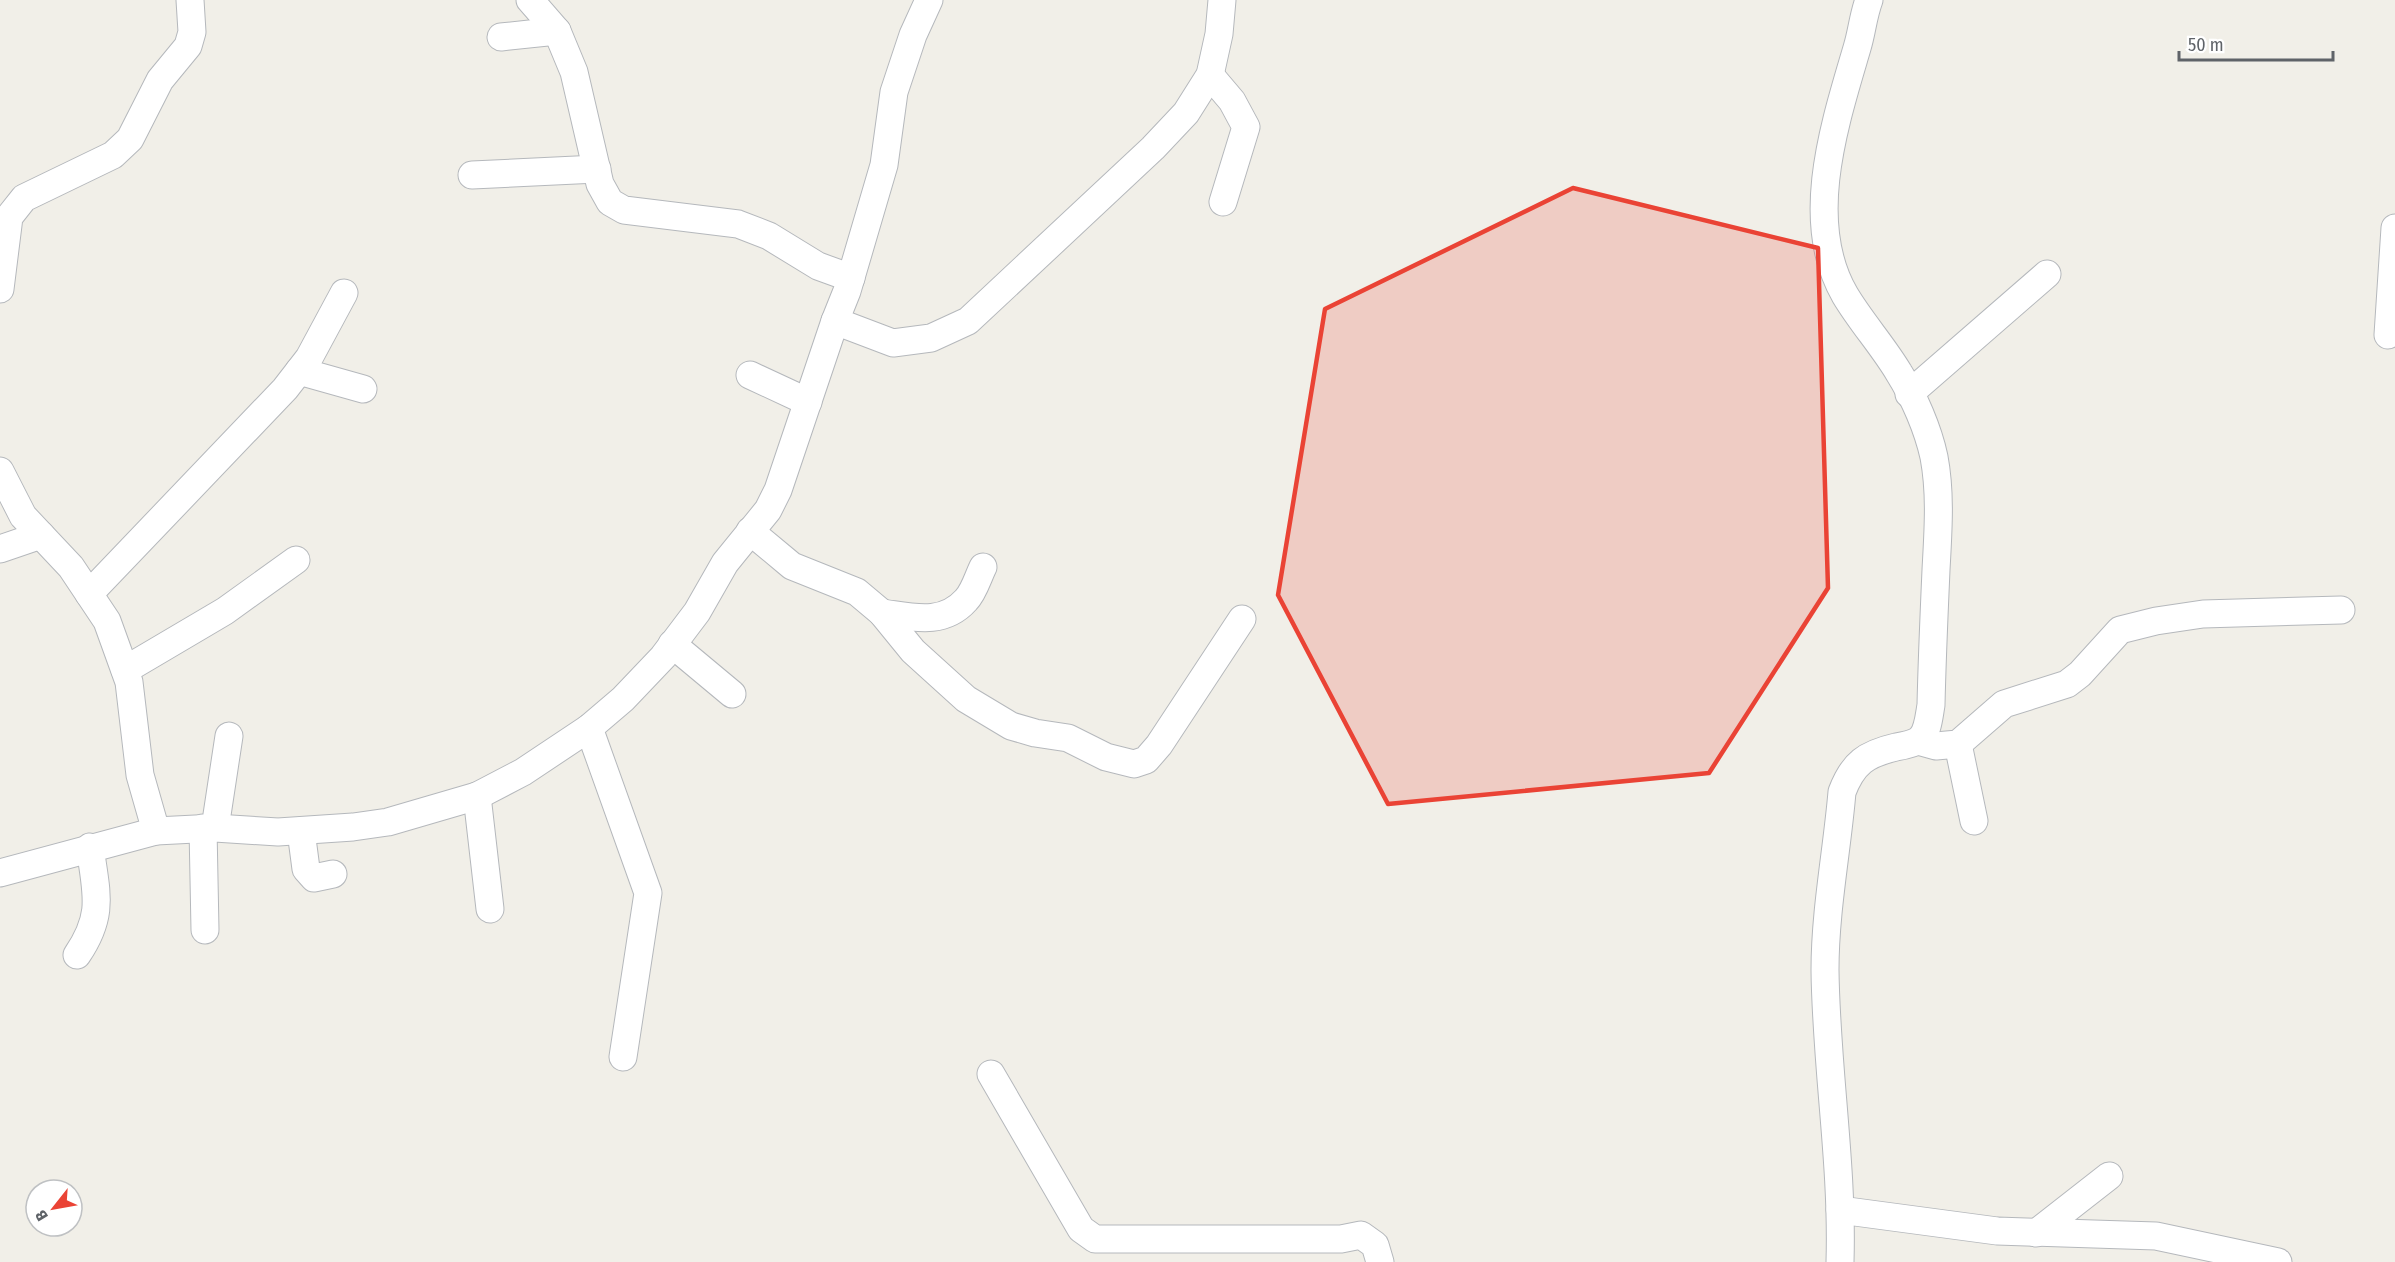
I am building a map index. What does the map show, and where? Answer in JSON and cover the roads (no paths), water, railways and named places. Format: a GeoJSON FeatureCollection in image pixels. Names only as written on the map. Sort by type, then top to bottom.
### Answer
{"type":"FeatureCollection","features":[{"type":"Feature","properties":{"kind":"street"},"geometry":{"type":"LineString","coordinates":[[0,289],[9,217],[14,209],[24,198],[113,155],[130,139],[160,80],[188,45],[192,32],[190,0]]}},
{"type":"Feature","properties":{"kind":"street"},"geometry":{"type":"LineString","coordinates":[[530,0],[557,31],[574,72],[600,184],[610,202],[624,210],[738,224],[770,236],[818,266],[851,278]]}},
{"type":"Feature","properties":{"kind":"street"},"geometry":{"type":"LineString","coordinates":[[0,873],[156,831],[209,828],[278,832],[388,822],[477,796],[523,772],[588,728],[623,699],[697,612],[726,563],[768,510],[778,490],[851,278],[884,165],[894,92],[913,35],[929,0]]}},
{"type":"Feature","properties":{"kind":"street"},"geometry":{"type":"LineString","coordinates":[[835,321],[893,343],[931,338],[968,321],[1153,148],[1186,112],[1210,75],[1219,34],[1222,0]]}},
{"type":"Feature","properties":{"kind":"street"},"geometry":{"type":"LineString","coordinates":[[1869,0],[1832,138],[1826,179],[1825,223],[1828,253],[1843,292],[1900,373],[1921,417],[1934,456],[1938,501],[1931,705],[1926,730],[1918,741]]}},
{"type":"Feature","properties":{"kind":"street"},"geometry":{"type":"LineString","coordinates":[[501,37],[557,31]]}},
{"type":"Feature","properties":{"kind":"street"},"geometry":{"type":"LineString","coordinates":[[1210,75],[1232,101],[1246,127],[1223,202]]}},
{"type":"Feature","properties":{"kind":"street"},"geometry":{"type":"LineString","coordinates":[[472,175],[597,169]]}},
{"type":"Feature","properties":{"kind":"street"},"geometry":{"type":"LineString","coordinates":[[2388,335],[2395,228]]}},
{"type":"Feature","properties":{"kind":"street"},"geometry":{"type":"LineString","coordinates":[[1910,394],[2047,274]]}},
{"type":"Feature","properties":{"kind":"street"},"geometry":{"type":"LineString","coordinates":[[89,594],[285,389],[309,358],[344,292]]}},
{"type":"Feature","properties":{"kind":"street"},"geometry":{"type":"LineString","coordinates":[[299,371],[363,389]]}},
{"type":"Feature","properties":{"kind":"street"},"geometry":{"type":"LineString","coordinates":[[750,375],[808,402]]}},
{"type":"Feature","properties":{"kind":"street"},"geometry":{"type":"LineString","coordinates":[[0,471],[24,516],[72,567],[107,621],[129,682],[140,775],[156,831]]}},
{"type":"Feature","properties":{"kind":"street"},"geometry":{"type":"LineString","coordinates":[[750,531],[792,566],[857,592],[882,613],[913,651],[966,699],[1011,726],[1035,733],[1068,738],[1106,757],[1134,764],[1146,760],[1159,745],[1242,619]]}},
{"type":"Feature","properties":{"kind":"street"},"geometry":{"type":"LineString","coordinates":[[0,549],[41,536]]}},
{"type":"Feature","properties":{"kind":"street"},"geometry":{"type":"LineString","coordinates":[[124,670],[225,611],[296,560]]}},
{"type":"Feature","properties":{"kind":"street"},"geometry":{"type":"LineString","coordinates":[[882,613],[927,620],[945,615],[966,600],[983,567]]}},
{"type":"Feature","properties":{"kind":"street"},"geometry":{"type":"LineString","coordinates":[[1840,1262],[1840,1210],[1825,968],[1829,907],[1842,792],[1847,778],[1860,761],[1877,751],[1918,741],[1936,746],[1958,744],[2004,704],[2067,684],[2080,674],[2120,630],[2156,621],[2203,614],[2341,610]]}},
{"type":"Feature","properties":{"kind":"street"},"geometry":{"type":"LineString","coordinates":[[672,644],[732,694]]}},
{"type":"Feature","properties":{"kind":"street"},"geometry":{"type":"LineString","coordinates":[[588,728],[648,893],[623,1057]]}},
{"type":"Feature","properties":{"kind":"street"},"geometry":{"type":"LineString","coordinates":[[206,930],[209,828],[228,736]]}},
{"type":"Feature","properties":{"kind":"street"},"geometry":{"type":"LineString","coordinates":[[1958,744],[1974,821]]}},
{"type":"Feature","properties":{"kind":"street"},"geometry":{"type":"LineString","coordinates":[[477,796],[490,909]]}},
{"type":"Feature","properties":{"kind":"street"},"geometry":{"type":"LineString","coordinates":[[301,831],[306,870],[309,875],[314,878],[333,874]]}},
{"type":"Feature","properties":{"kind":"street"},"geometry":{"type":"LineString","coordinates":[[77,955],[90,936],[96,917],[96,893],[90,847]]}},
{"type":"Feature","properties":{"kind":"street"},"geometry":{"type":"LineString","coordinates":[[992,1074],[1081,1228],[1095,1239],[1341,1239],[1361,1235],[1375,1245],[1380,1262]]}},
{"type":"Feature","properties":{"kind":"street"},"geometry":{"type":"LineString","coordinates":[[2036,1233],[2109,1176]]}},
{"type":"Feature","properties":{"kind":"street"},"geometry":{"type":"LineString","coordinates":[[1840,1210],[1997,1231],[2156,1236],[2278,1262]]}}]}
